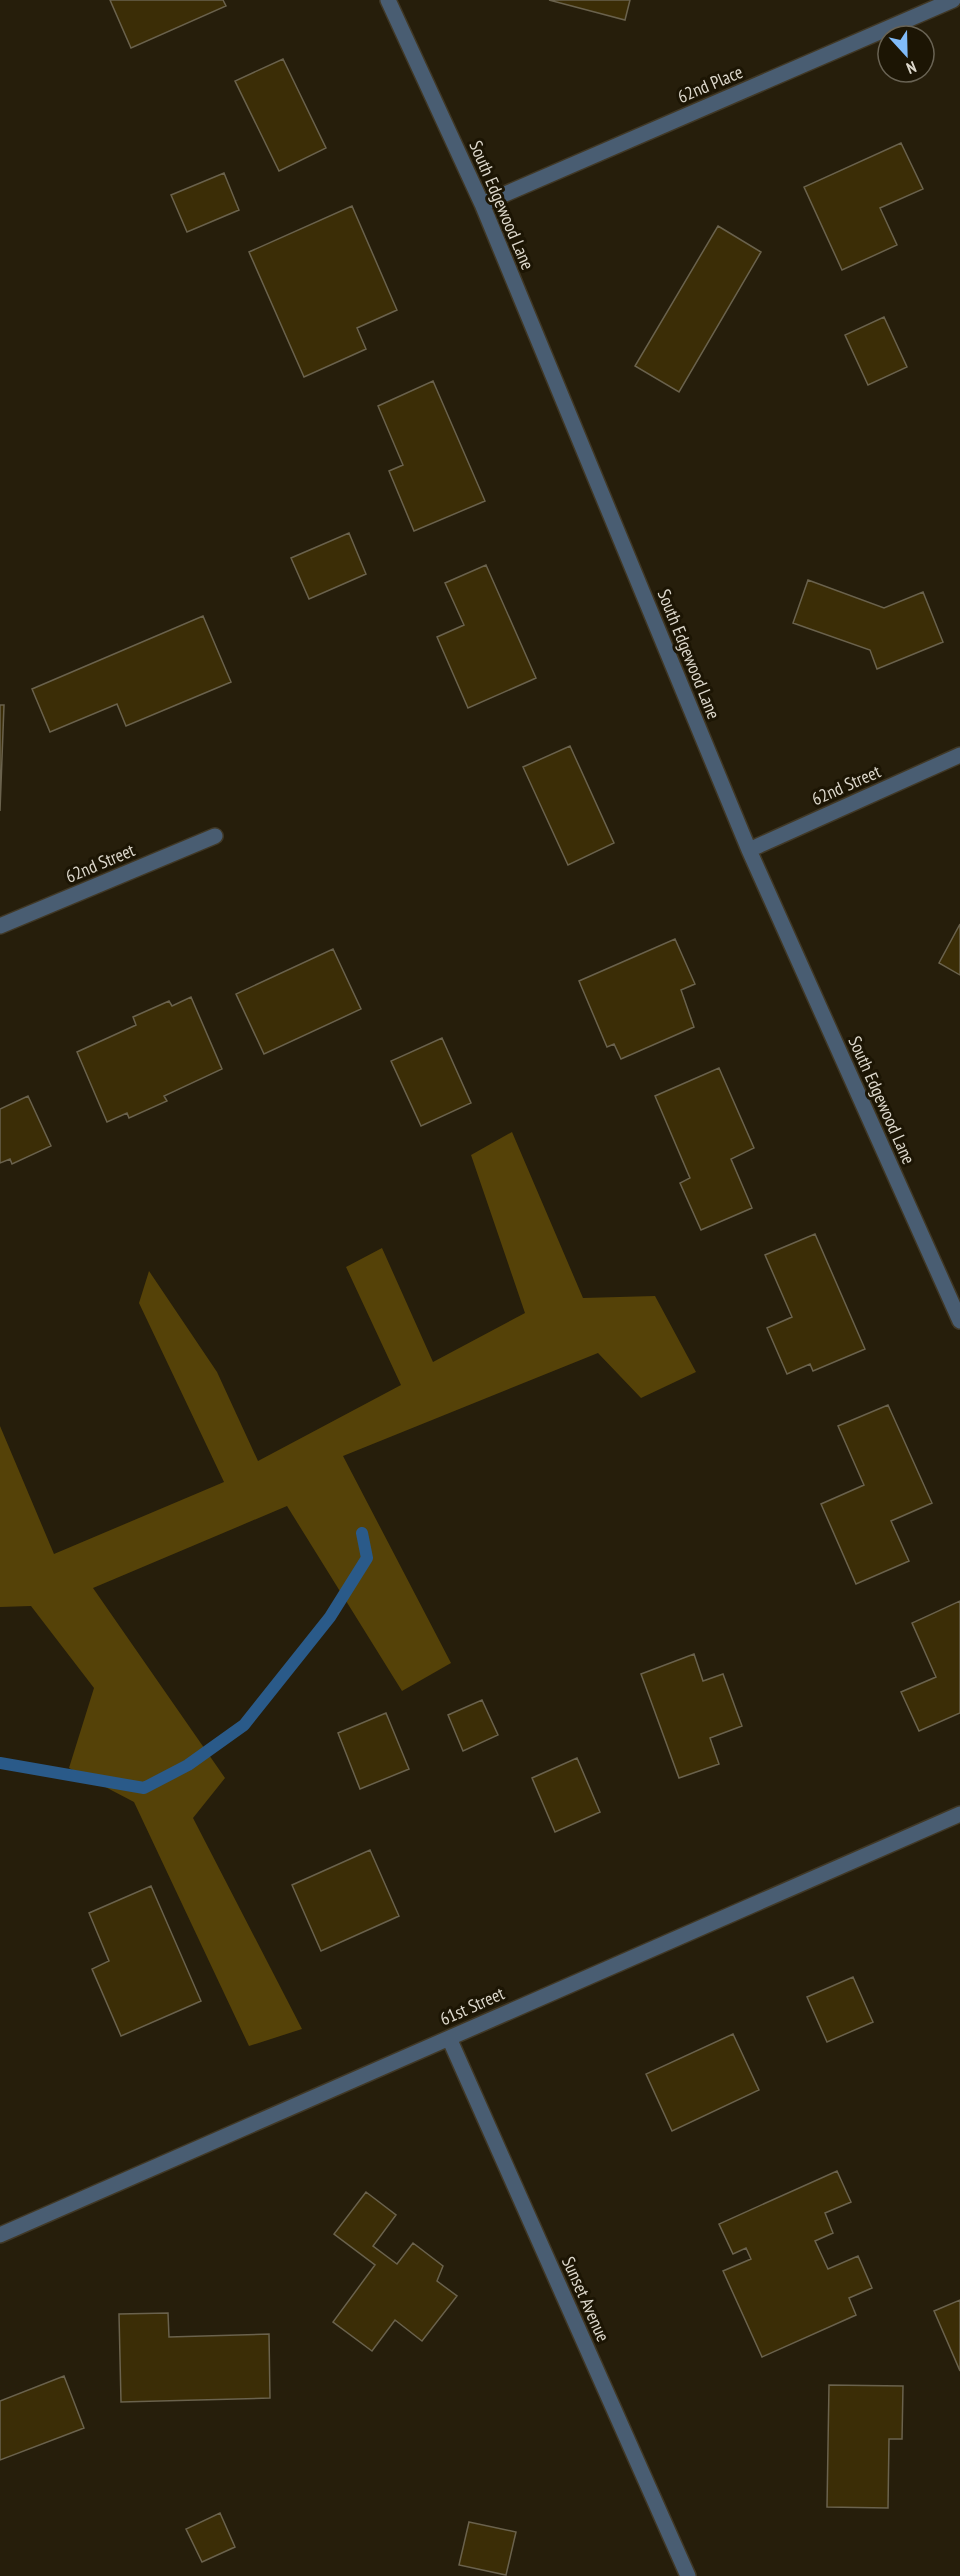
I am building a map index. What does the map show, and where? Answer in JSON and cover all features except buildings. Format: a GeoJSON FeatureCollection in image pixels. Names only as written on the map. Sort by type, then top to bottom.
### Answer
{"type":"FeatureCollection","features":[{"type":"Feature","properties":{"kind":"street","name":"South Edgewood Lane"},"geometry":{"type":"LineString","coordinates":[[388,0],[482,204],[749,850],[960,1321]]}},
{"type":"Feature","properties":{"kind":"street","name":"62nd Place"},"geometry":{"type":"LineString","coordinates":[[482,204],[954,0]]}},
{"type":"Feature","properties":{"kind":"street","name":"62nd Street"},"geometry":{"type":"LineString","coordinates":[[749,850],[960,755]]}},
{"type":"Feature","properties":{"kind":"street","name":"62nd Street"},"geometry":{"type":"LineString","coordinates":[[0,926],[215,836]]}},
{"type":"Feature","properties":{"kind":"street","name":"61st Street"},"geometry":{"type":"LineString","coordinates":[[0,2235],[960,1814]]}},
{"type":"Feature","properties":{"kind":"street","name":"Sunset Avenue"},"geometry":{"type":"LineString","coordinates":[[449,2038],[688,2576]]}},
{"type":"Feature","properties":{"kind":"shaded area"},"geometry":{"type":"Polygon","coordinates":[[[512,1132],[583,1298],[655,1296],[696,1372],[641,1398],[598,1353],[343,1456],[451,1663],[402,1691],[287,1506],[93,1588],[225,1778],[193,1818],[302,2029],[249,2046],[134,1802],[69,1768],[94,1688],[31,1606],[0,1607],[0,1426],[54,1554],[224,1482],[139,1303],[149,1271],[217,1372],[258,1461],[401,1385],[346,1267],[382,1248],[433,1362],[525,1313],[471,1155],[512,1132]]]}},
{"type":"Feature","properties":{"kind":"waterway"},"geometry":{"type":"LineString","coordinates":[[0,1763],[144,1788],[188,1765],[244,1725],[330,1617],[367,1558],[362,1533]]}}]}
